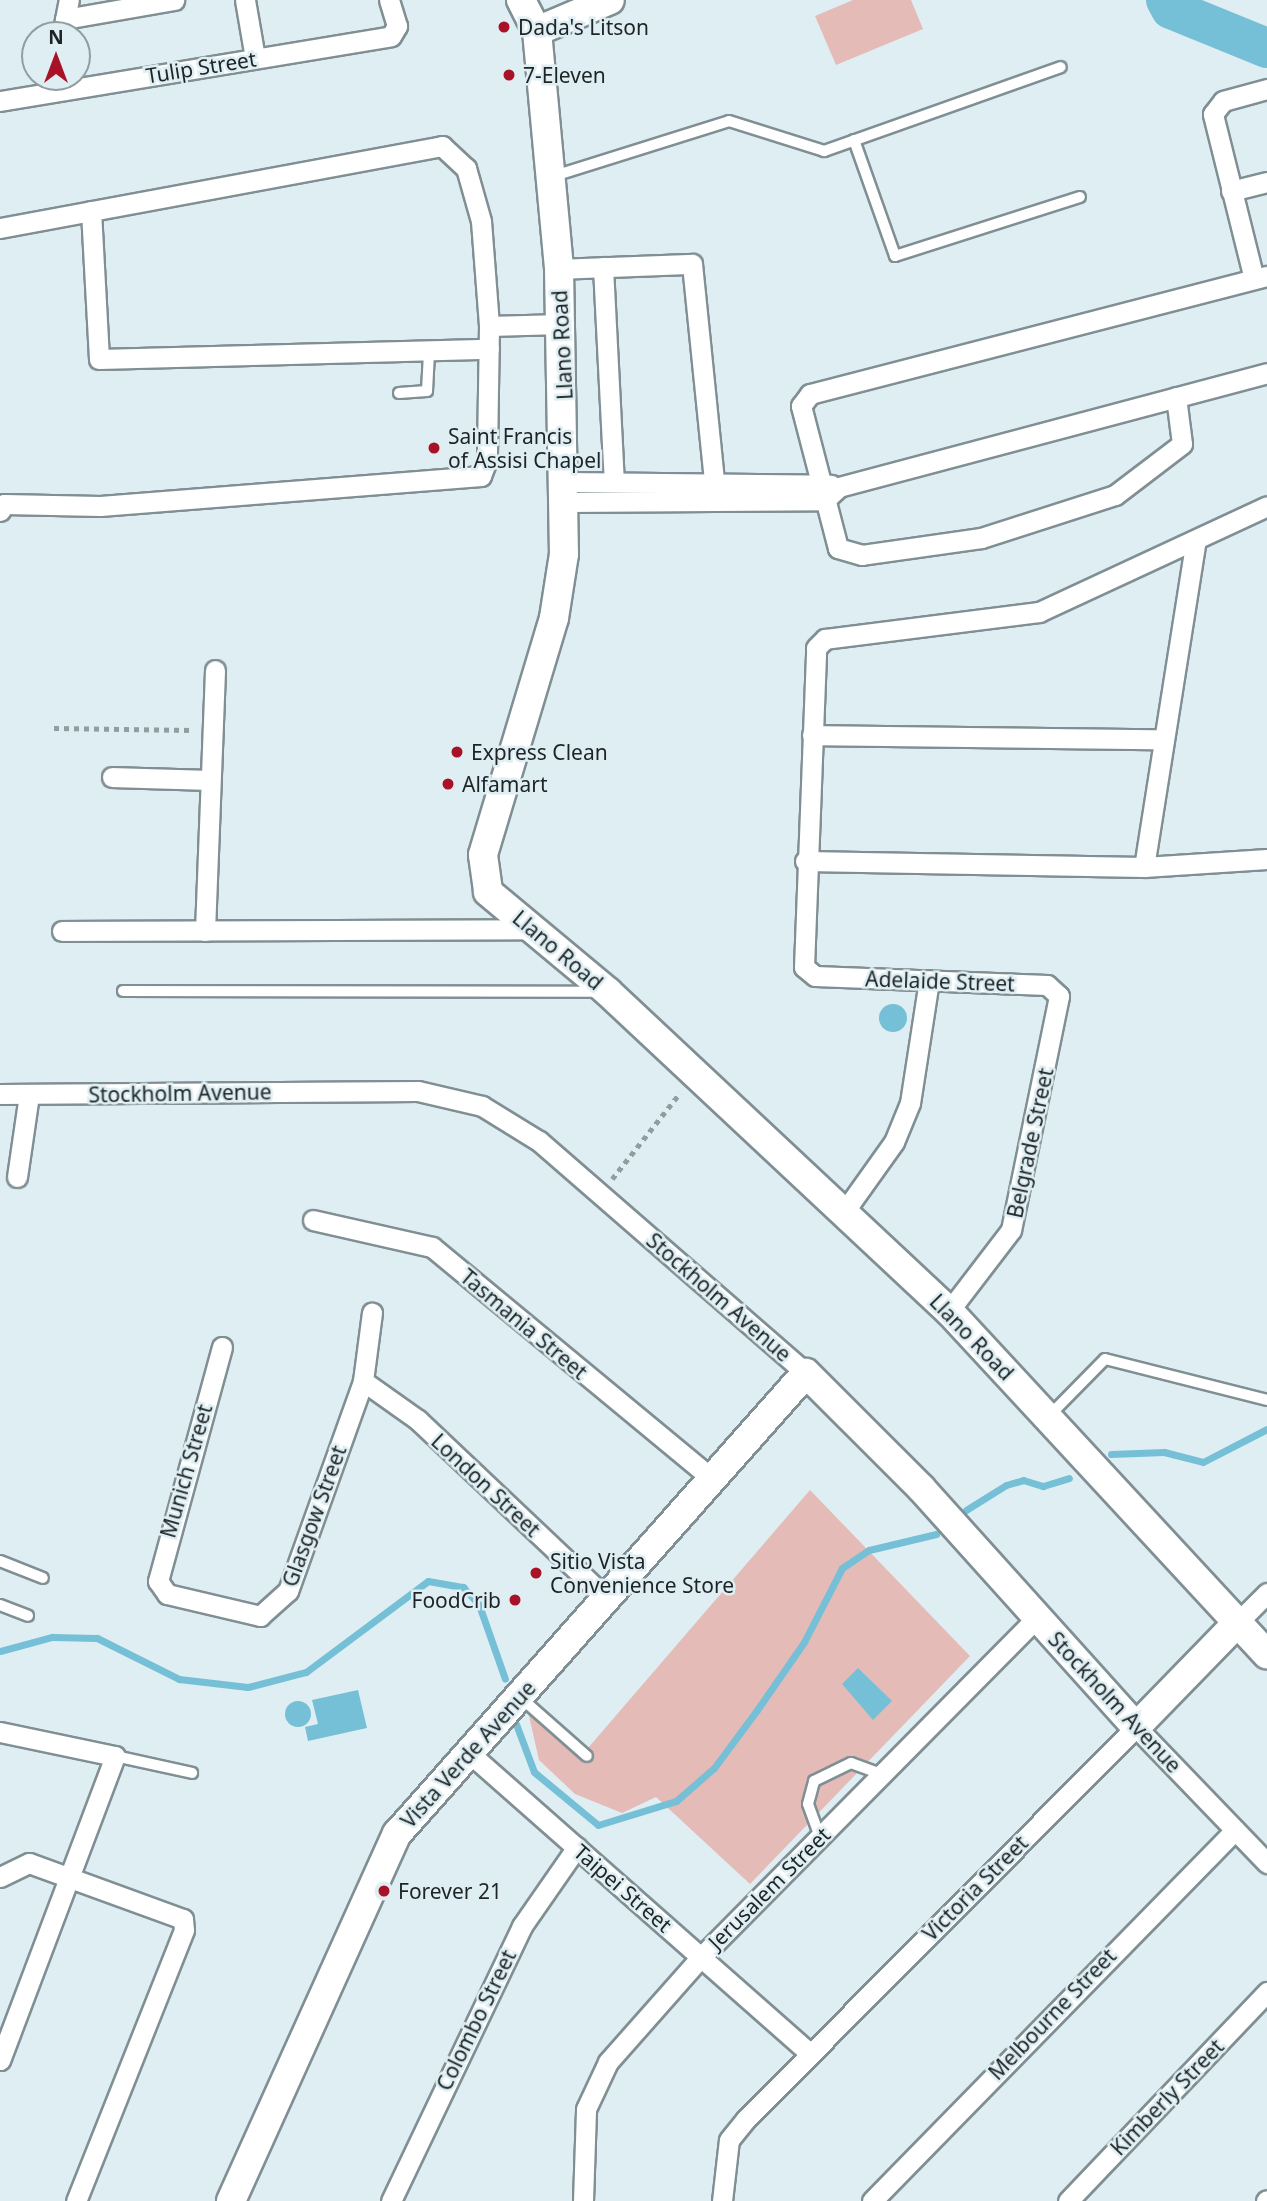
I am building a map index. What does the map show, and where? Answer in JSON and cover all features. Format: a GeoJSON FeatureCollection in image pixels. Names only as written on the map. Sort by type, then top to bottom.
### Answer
{"type":"FeatureCollection","features":[{"type":"Feature","properties":{"kind":"main road","name":"Llano Road"},"geometry":{"type":"LineString","coordinates":[[521,0],[537,31],[559,268],[566,492],[554,618],[481,873],[488,892],[608,992],[949,1311],[1236,1624],[1267,1654]]}},
{"type":"Feature","properties":{"kind":"main road"},"geometry":{"type":"LineString","coordinates":[[537,31],[610,0]]}},
{"type":"Feature","properties":{"kind":"main road","name":"Vista Verde Avenue"},"geometry":{"type":"LineString","coordinates":[[231,2201],[376,1869],[397,1834],[520,1697],[604,1595],[806,1373]]}},
{"type":"Feature","properties":{"kind":"main road","name":"Stockholm Avenue"},"geometry":{"type":"LineString","coordinates":[[806,1373],[1037,1616],[1136,1727]]}},
{"type":"Feature","properties":{"kind":"main road","name":"Victoria Street"},"geometry":{"type":"LineString","coordinates":[[1136,1727],[1236,1624]]}},
{"type":"Feature","properties":{"kind":"street"},"geometry":{"type":"LineString","coordinates":[[65,18],[174,0]]}},
{"type":"Feature","properties":{"kind":"street"},"geometry":{"type":"LineString","coordinates":[[245,0],[255,58]]}},
{"type":"Feature","properties":{"kind":"street","name":"Tulip Street"},"geometry":{"type":"LineString","coordinates":[[91,79],[255,58],[391,36],[397,26],[389,0]]}},
{"type":"Feature","properties":{"kind":"street"},"geometry":{"type":"LineString","coordinates":[[1176,397],[1185,432],[1175,455],[1115,495],[1039,524],[894,553],[850,554],[838,548],[828,489],[801,406],[810,394],[1261,278],[1231,191],[1213,114],[1223,101],[1267,89]]}},
{"type":"Feature","properties":{"kind":"street","name":"Tulip Street"},"geometry":{"type":"LineString","coordinates":[[0,101],[31,91]]}},
{"type":"Feature","properties":{"kind":"street"},"geometry":{"type":"LineString","coordinates":[[0,228],[442,146],[466,168],[481,220],[489,327],[487,460],[481,476],[463,482],[100,506],[10,503],[0,511]]}},
{"type":"Feature","properties":{"kind":"street"},"geometry":{"type":"LineString","coordinates":[[1231,191],[1267,182]]}},
{"type":"Feature","properties":{"kind":"street"},"geometry":{"type":"LineString","coordinates":[[92,211],[99,359],[489,349]]}},
{"type":"Feature","properties":{"kind":"street"},"geometry":{"type":"LineString","coordinates":[[559,268],[685,262],[696,271],[714,481]]}},
{"type":"Feature","properties":{"kind":"street"},"geometry":{"type":"LineString","coordinates":[[603,267],[614,481]]}},
{"type":"Feature","properties":{"kind":"street"},"geometry":{"type":"LineString","coordinates":[[489,327],[561,324]]}},
{"type":"Feature","properties":{"kind":"street"},"geometry":{"type":"LineString","coordinates":[[566,492],[828,489],[1267,373]]}},
{"type":"Feature","properties":{"kind":"street"},"geometry":{"type":"LineString","coordinates":[[566,492],[614,481],[714,481],[828,489]]}},
{"type":"Feature","properties":{"kind":"street"},"geometry":{"type":"LineString","coordinates":[[1267,506],[1195,544],[1039,612],[825,639],[816,648],[804,861],[1144,867],[1267,859]]}},
{"type":"Feature","properties":{"kind":"street"},"geometry":{"type":"LineString","coordinates":[[1144,867],[1195,544]]}},
{"type":"Feature","properties":{"kind":"street"},"geometry":{"type":"LineString","coordinates":[[205,931],[215,670]]}},
{"type":"Feature","properties":{"kind":"street"},"geometry":{"type":"LineString","coordinates":[[812,735],[1164,739]]}},
{"type":"Feature","properties":{"kind":"street"},"geometry":{"type":"LineString","coordinates":[[112,777],[209,780]]}},
{"type":"Feature","properties":{"kind":"street","name":"Adelaide Street"},"geometry":{"type":"LineString","coordinates":[[804,861],[804,967],[815,976],[1047,985],[1059,996]]}},
{"type":"Feature","properties":{"kind":"street"},"geometry":{"type":"LineString","coordinates":[[62,932],[535,929]]}},
{"type":"Feature","properties":{"kind":"street"},"geometry":{"type":"LineString","coordinates":[[844,1212],[894,1142],[910,1103],[929,980]]}},
{"type":"Feature","properties":{"kind":"street","name":"Belgrade Street"},"geometry":{"type":"LineString","coordinates":[[949,1311],[1012,1230],[1059,996]]}},
{"type":"Feature","properties":{"kind":"street","name":"Stockholm Avenue"},"geometry":{"type":"LineString","coordinates":[[0,1094],[377,1091],[451,1096],[508,1120],[601,1194],[806,1373]]}},
{"type":"Feature","properties":{"kind":"street"},"geometry":{"type":"LineString","coordinates":[[17,1177],[29,1095]]}},
{"type":"Feature","properties":{"kind":"street","name":"Tasmania Street"},"geometry":{"type":"LineString","coordinates":[[313,1220],[432,1247],[710,1477]]}},
{"type":"Feature","properties":{"kind":"street","name":"Glasgow Street"},"geometry":{"type":"LineString","coordinates":[[167,1594],[260,1616],[279,1605],[363,1381],[372,1313]]}},
{"type":"Feature","properties":{"kind":"street","name":"Munich Street"},"geometry":{"type":"LineString","coordinates":[[167,1594],[157,1568],[222,1347]]}},
{"type":"Feature","properties":{"kind":"street","name":"London Street"},"geometry":{"type":"LineString","coordinates":[[363,1381],[418,1420],[604,1595]]}},
{"type":"Feature","properties":{"kind":"street","name":"Victoria Street"},"geometry":{"type":"LineString","coordinates":[[1236,1624],[1267,1593]]}},
{"type":"Feature","properties":{"kind":"street","name":"Jerusalem Street"},"geometry":{"type":"LineString","coordinates":[[583,2201],[586,2109],[595,2084],[701,1957],[1037,1616]]}},
{"type":"Feature","properties":{"kind":"street","name":"Stockholm Avenue"},"geometry":{"type":"LineString","coordinates":[[1136,1727],[1267,1863]]}},
{"type":"Feature","properties":{"kind":"street","name":"Victoria Street"},"geometry":{"type":"LineString","coordinates":[[722,2201],[729,2140],[809,2053],[1136,1727]]}},
{"type":"Feature","properties":{"kind":"street"},"geometry":{"type":"LineString","coordinates":[[0,1732],[115,1756],[74,1874],[0,2060]]}},
{"type":"Feature","properties":{"kind":"street","name":"Taipei Street"},"geometry":{"type":"LineString","coordinates":[[468,1752],[809,2053]]}},
{"type":"Feature","properties":{"kind":"street","name":"Melbourne Street"},"geometry":{"type":"LineString","coordinates":[[872,2201],[1235,1830]]}},
{"type":"Feature","properties":{"kind":"street","name":"Colombo Street"},"geometry":{"type":"LineString","coordinates":[[391,2201],[522,1926],[577,1847]]}},
{"type":"Feature","properties":{"kind":"street"},"geometry":{"type":"LineString","coordinates":[[0,1877],[29,1863],[74,1874],[177,1913],[184,1930],[76,2201]]}},
{"type":"Feature","properties":{"kind":"street","name":"Kimberly Street"},"geometry":{"type":"LineString","coordinates":[[1068,2201],[1267,1992]]}},
{"type":"Feature","properties":{"kind":"lane"},"geometry":{"type":"LineString","coordinates":[[550,178],[729,121],[756,125],[820,152],[1061,67]]}},
{"type":"Feature","properties":{"kind":"lane"},"geometry":{"type":"LineString","coordinates":[[854,140],[895,256],[1080,197]]}},
{"type":"Feature","properties":{"kind":"lane"},"geometry":{"type":"LineString","coordinates":[[399,393],[427,391],[429,352]]}},
{"type":"Feature","properties":{"kind":"lane"},"geometry":{"type":"LineString","coordinates":[[123,991],[608,992]]}},
{"type":"Feature","properties":{"kind":"lane"},"geometry":{"type":"LineString","coordinates":[[1048,1417],[1105,1359],[1267,1400]]}},
{"type":"Feature","properties":{"kind":"lane"},"geometry":{"type":"LineString","coordinates":[[0,1561],[43,1578]]}},
{"type":"Feature","properties":{"kind":"lane"},"geometry":{"type":"LineString","coordinates":[[0,1605],[28,1616]]}},
{"type":"Feature","properties":{"kind":"lane"},"geometry":{"type":"LineString","coordinates":[[520,1697],[587,1756]]}},
{"type":"Feature","properties":{"kind":"lane"},"geometry":{"type":"LineString","coordinates":[[115,1756],[192,1773]]}},
{"type":"Feature","properties":{"kind":"lane"},"geometry":{"type":"LineString","coordinates":[[820,1837],[808,1804],[814,1781],[851,1763],[881,1774]]}},
{"type":"Feature","properties":{"kind":"path"},"geometry":{"type":"LineString","coordinates":[[54,728],[211,731]]}},
{"type":"Feature","properties":{"kind":"path"},"geometry":{"type":"LineString","coordinates":[[601,1194],[696,1074]]}},
{"type":"Feature","properties":{"kind":"shaded area"},"geometry":{"type":"Polygon","coordinates":[[[853,0],[911,0],[923,29],[836,65],[815,16],[853,0]]]}},
{"type":"Feature","properties":{"kind":"shaded area"},"geometry":{"type":"Polygon","coordinates":[[[810,1490],[970,1656],[750,1884],[656,1797],[622,1813],[575,1794],[539,1760],[529,1716],[536,1708],[588,1748],[810,1490]]]}},
{"type":"Feature","properties":{"kind":"water"},"geometry":{"type":"Polygon","coordinates":[[[893,1004],[903,1008],[907,1018],[903,1028],[893,1032],[883,1028],[879,1018],[883,1008],[893,1004]]]}},
{"type":"Feature","properties":{"kind":"water"},"geometry":{"type":"Polygon","coordinates":[[[858,1668],[892,1701],[873,1720],[842,1684],[858,1668]]]}},
{"type":"Feature","properties":{"kind":"water"},"geometry":{"type":"Polygon","coordinates":[[[358,1690],[367,1728],[308,1741],[305,1727],[318,1724],[312,1700],[358,1690]]]}},
{"type":"Feature","properties":{"kind":"water"},"geometry":{"type":"Polygon","coordinates":[[[298,1701],[307,1705],[311,1714],[307,1723],[298,1727],[289,1723],[285,1714],[289,1705],[298,1701]]]}},
{"type":"Feature","properties":{"kind":"waterway"},"geometry":{"type":"LineString","coordinates":[[1166,0],[1171,9],[1267,48]]}},
{"type":"Feature","properties":{"kind":"waterway"},"geometry":{"type":"LineString","coordinates":[[1111,1454],[1164,1452],[1203,1462],[1267,1429]]}},
{"type":"Feature","properties":{"kind":"waterway"},"geometry":{"type":"LineString","coordinates":[[966,1510],[1006,1485],[1023,1480],[1043,1486],[1069,1478]]}},
{"type":"Feature","properties":{"kind":"waterway"},"geometry":{"type":"LineString","coordinates":[[516,1724],[534,1772],[598,1825],[676,1801],[714,1768],[757,1710],[804,1642],[842,1568],[869,1550],[936,1534]]}},
{"type":"Feature","properties":{"kind":"waterway"},"geometry":{"type":"LineString","coordinates":[[0,1651],[52,1637],[97,1638],[179,1679],[248,1687],[306,1672],[428,1581],[463,1587],[479,1605],[505,1679]]}},
{"type":"Feature","properties":{"kind":"place","name":"Dada's Litson"},"geometry":{"type":"Point","coordinates":[504,27]}},
{"type":"Feature","properties":{"kind":"place","name":"7-Eleven"},"geometry":{"type":"Point","coordinates":[509,75]}},
{"type":"Feature","properties":{"kind":"place","name":"Saint Francis of Assisi Chapel"},"geometry":{"type":"Point","coordinates":[434,448]}},
{"type":"Feature","properties":{"kind":"place","name":"Express Clean"},"geometry":{"type":"Point","coordinates":[457,752]}},
{"type":"Feature","properties":{"kind":"place","name":"Alfamart"},"geometry":{"type":"Point","coordinates":[448,784]}},
{"type":"Feature","properties":{"kind":"place","name":"Sitio Vista Convenience Store"},"geometry":{"type":"Point","coordinates":[536,1573]}},
{"type":"Feature","properties":{"kind":"place","name":"FoodCrib"},"geometry":{"type":"Point","coordinates":[515,1600]}},
{"type":"Feature","properties":{"kind":"place","name":"Forever 21"},"geometry":{"type":"Point","coordinates":[384,1891]}}]}
